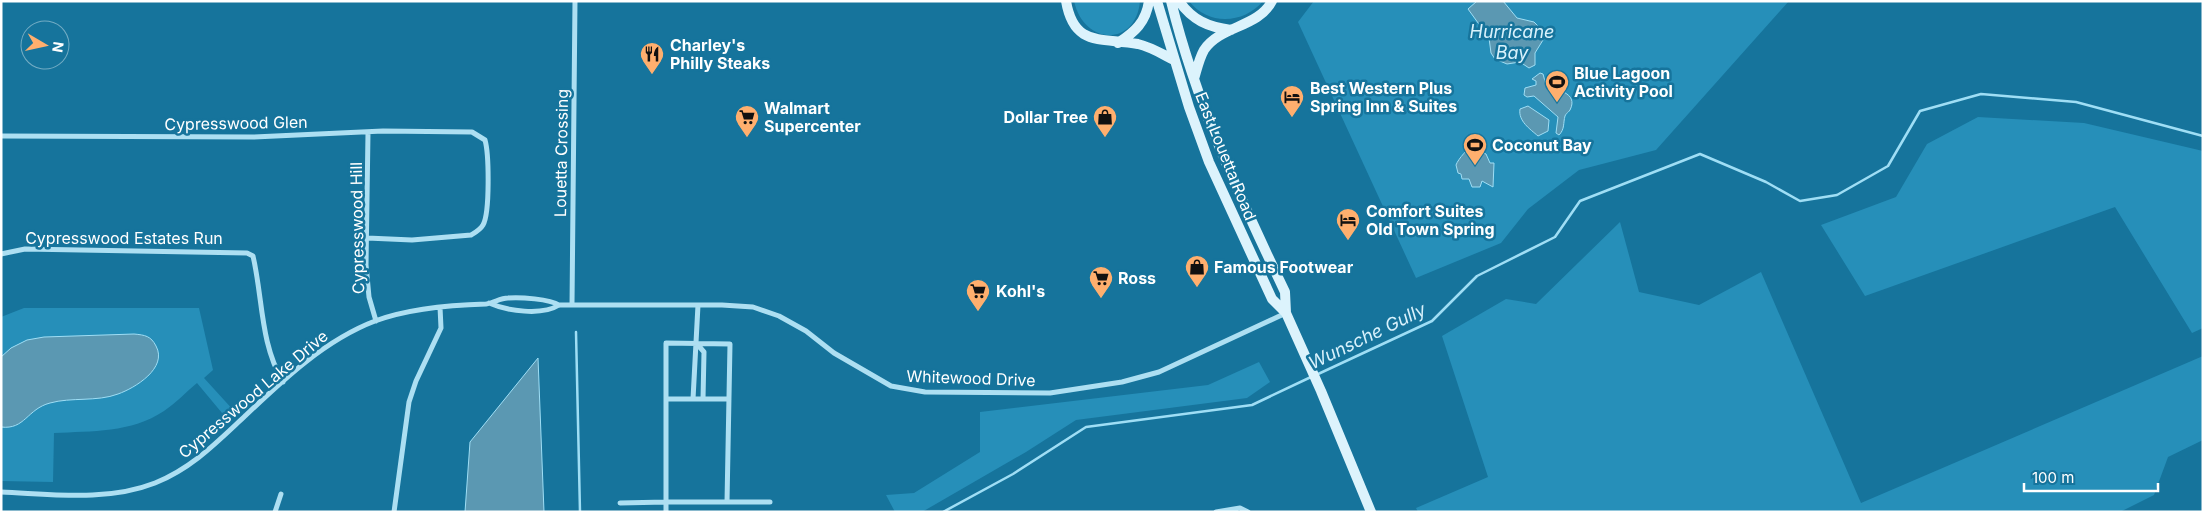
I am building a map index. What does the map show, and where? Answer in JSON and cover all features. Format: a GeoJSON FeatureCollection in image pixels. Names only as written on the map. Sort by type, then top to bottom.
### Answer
{"type":"FeatureCollection","features":[{"type":"Feature","properties":{"kind":"main road"},"geometry":{"type":"LineString","coordinates":[[1066,1],[1073,23],[1082,34],[1101,42],[1118,42],[1149,47],[1174,60]]}},
{"type":"Feature","properties":{"kind":"main road"},"geometry":{"type":"LineString","coordinates":[[1118,42],[1141,25],[1148,12],[1149,1]]}},
{"type":"Feature","properties":{"kind":"main road","name":"East Louetta Road"},"geometry":{"type":"LineString","coordinates":[[1157,1],[1200,138],[1272,299],[1286,314],[1299,340],[1371,512]]}},
{"type":"Feature","properties":{"kind":"main road","name":"East Louetta Road"},"geometry":{"type":"LineString","coordinates":[[1172,1],[1194,80],[1220,149],[1285,292],[1286,314]]}},
{"type":"Feature","properties":{"kind":"main road"},"geometry":{"type":"LineString","coordinates":[[1179,1],[1186,11],[1198,21],[1215,28],[1231,30]]}},
{"type":"Feature","properties":{"kind":"main road"},"geometry":{"type":"LineString","coordinates":[[1194,80],[1199,60],[1205,49],[1216,38],[1265,12],[1272,1]]}},
{"type":"Feature","properties":{"kind":"main road"},"geometry":{"type":"LineString","coordinates":[[1200,138],[1220,149]]}},
{"type":"Feature","properties":{"kind":"street","name":"Louetta Crossing"},"geometry":{"type":"LineString","coordinates":[[572,305],[574,1]]}},
{"type":"Feature","properties":{"kind":"street","name":"Cypresswood Glen"},"geometry":{"type":"LineString","coordinates":[[1,136],[254,137],[383,131],[472,132],[485,140],[488,150],[487,213],[484,224],[471,235],[412,240],[367,238]]}},
{"type":"Feature","properties":{"kind":"street","name":"Cypresswood Hill"},"geometry":{"type":"LineString","coordinates":[[368,133],[367,238],[369,297],[376,320]]}},
{"type":"Feature","properties":{"kind":"street","name":"Cypresswood Estates Run"},"geometry":{"type":"LineString","coordinates":[[1,254],[25,249],[246,253],[253,256],[263,331],[274,367],[283,382]]}},
{"type":"Feature","properties":{"kind":"street","name":"Cypresswood Lake Drive"},"geometry":{"type":"LineString","coordinates":[[1,492],[107,494],[155,483],[199,460],[283,382],[323,349],[352,331],[376,320],[457,304],[489,304],[506,298],[553,301],[559,305],[572,305]]}},
{"type":"Feature","properties":{"kind":"street"},"geometry":{"type":"LineString","coordinates":[[523,300],[523,310]]}},
{"type":"Feature","properties":{"kind":"street","name":"Cypresswood Lake Drive"},"geometry":{"type":"LineString","coordinates":[[489,304],[506,310],[552,310],[559,305]]}},
{"type":"Feature","properties":{"kind":"street","name":"Whitewood Drive"},"geometry":{"type":"LineString","coordinates":[[572,305],[753,307],[779,316],[806,331],[834,353],[891,386],[925,392],[1050,392],[1122,382],[1159,372],[1286,314]]}},
{"type":"Feature","properties":{"kind":"street"},"geometry":{"type":"LineString","coordinates":[[693,399],[698,305]]}},
{"type":"Feature","properties":{"kind":"street"},"geometry":{"type":"LineString","coordinates":[[394,512],[409,402],[416,381],[441,328],[440,307]]}},
{"type":"Feature","properties":{"kind":"street"},"geometry":{"type":"LineString","coordinates":[[666,512],[666,344],[730,344],[727,502]]}},
{"type":"Feature","properties":{"kind":"street"},"geometry":{"type":"LineString","coordinates":[[697,344],[704,352],[703,399]]}},
{"type":"Feature","properties":{"kind":"street"},"geometry":{"type":"LineString","coordinates":[[666,399],[729,399]]}},
{"type":"Feature","properties":{"kind":"street"},"geometry":{"type":"LineString","coordinates":[[275,512],[281,494]]}},
{"type":"Feature","properties":{"kind":"street"},"geometry":{"type":"LineString","coordinates":[[620,503],[770,502]]}},
{"type":"Feature","properties":{"kind":"street"},"geometry":{"type":"LineString","coordinates":[[1216,512],[1246,510]]}},
{"type":"Feature","properties":{"kind":"shaded area"},"geometry":{"type":"Polygon","coordinates":[[[1074,1],[1140,1],[1136,16],[1129,27],[1120,33],[1109,35],[1098,33],[1088,26],[1080,16],[1074,1]]]}},
{"type":"Feature","properties":{"kind":"shaded area"},"geometry":{"type":"Polygon","coordinates":[[[1189,1],[1263,1],[1246,14],[1226,19],[1206,15],[1189,1]]]}},
{"type":"Feature","properties":{"kind":"shaded area"},"geometry":{"type":"Polygon","coordinates":[[[1314,1],[1789,1],[1656,150],[1579,170],[1528,209],[1501,243],[1416,278],[1298,22],[1314,1]]]}},
{"type":"Feature","properties":{"kind":"shaded area"},"geometry":{"type":"Polygon","coordinates":[[[1978,117],[2084,123],[2203,151],[2203,328],[2192,333],[2115,207],[1865,296],[1821,225],[1896,197],[1927,144],[1978,117]]]}},
{"type":"Feature","properties":{"kind":"shaded area"},"geometry":{"type":"Polygon","coordinates":[[[1620,222],[1639,292],[1699,305],[1761,272],[1861,503],[2203,356],[2203,440],[2168,457],[2154,495],[2120,512],[1418,512],[1416,508],[1488,477],[1442,336],[1506,299],[1536,304],[1620,222]]]}},
{"type":"Feature","properties":{"kind":"shaded area"},"geometry":{"type":"Polygon","coordinates":[[[24,308],[199,308],[213,370],[204,378],[235,412],[227,419],[197,383],[173,405],[138,423],[97,431],[54,433],[53,482],[1,481],[1,317],[24,308]]]}},
{"type":"Feature","properties":{"kind":"shaded area"},"geometry":{"type":"Polygon","coordinates":[[[1259,362],[1270,382],[1247,398],[1076,420],[1026,452],[922,512],[895,512],[886,495],[914,493],[980,452],[980,412],[1208,385],[1259,362]]]}},
{"type":"Feature","properties":{"kind":"water","name":"Hurricane Bay"},"geometry":{"type":"Polygon","coordinates":[[[1477,1],[1503,1],[1517,18],[1534,22],[1542,30],[1543,40],[1535,53],[1535,65],[1529,68],[1520,62],[1507,64],[1495,59],[1491,53],[1489,38],[1468,9],[1477,1]]]}},
{"type":"Feature","properties":{"kind":"water","name":"Blue Lagoon Activity Pool"},"geometry":{"type":"Polygon","coordinates":[[[1540,73],[1543,74],[1546,85],[1569,95],[1571,99],[1570,110],[1565,116],[1563,128],[1559,135],[1556,133],[1558,117],[1534,96],[1527,97],[1524,95],[1525,88],[1536,85],[1536,81],[1532,79],[1540,73]]]}},
{"type":"Feature","properties":{"kind":"water"},"geometry":{"type":"Polygon","coordinates":[[[1528,106],[1549,120],[1548,131],[1538,136],[1525,124],[1521,117],[1520,109],[1528,106]]]}},
{"type":"Feature","properties":{"kind":"water","name":"Coconut Bay"},"geometry":{"type":"Polygon","coordinates":[[[1474,144],[1479,151],[1486,154],[1490,163],[1494,163],[1493,187],[1482,181],[1480,187],[1472,187],[1469,179],[1462,179],[1461,174],[1458,173],[1457,162],[1474,144]]]}},
{"type":"Feature","properties":{"kind":"water"},"geometry":{"type":"Polygon","coordinates":[[[134,334],[150,338],[159,354],[158,362],[154,369],[141,382],[125,391],[110,396],[50,403],[42,406],[16,425],[1,427],[1,357],[11,348],[27,340],[44,337],[134,334]]]}},
{"type":"Feature","properties":{"kind":"water"},"geometry":{"type":"Polygon","coordinates":[[[538,358],[544,512],[465,512],[470,442],[538,358]]]}},
{"type":"Feature","properties":{"kind":"waterway","name":"Wunsche Gully"},"geometry":{"type":"LineString","coordinates":[[1316,375],[1432,321],[1477,276],[1555,237],[1580,201],[1700,154],[1766,182],[1800,201],[1837,195],[1888,166],[1920,111],[1981,94],[2076,102],[2203,136]]}},
{"type":"Feature","properties":{"kind":"waterway"},"geometry":{"type":"LineString","coordinates":[[576,332],[580,512]]}},
{"type":"Feature","properties":{"kind":"waterway","name":"Wunsche Gully"},"geometry":{"type":"LineString","coordinates":[[943,512],[1013,474],[1086,427],[1252,405],[1311,377]]}},
{"type":"Feature","properties":{"kind":"place","name":"Charley's Philly Steaks"},"geometry":{"type":"Point","coordinates":[652,75]}},
{"type":"Feature","properties":{"kind":"place","name":"Blue Lagoon Activity Pool"},"geometry":{"type":"Point","coordinates":[1557,103]}},
{"type":"Feature","properties":{"kind":"place","name":"Best Western Plus Spring Inn & Suites"},"geometry":{"type":"Point","coordinates":[1292,118]}},
{"type":"Feature","properties":{"kind":"place","name":"Walmart Supercenter"},"geometry":{"type":"Point","coordinates":[747,138]}},
{"type":"Feature","properties":{"kind":"place","name":"Dollar Tree"},"geometry":{"type":"Point","coordinates":[1105,138]}},
{"type":"Feature","properties":{"kind":"place","name":"Coconut Bay"},"geometry":{"type":"Point","coordinates":[1475,166]}},
{"type":"Feature","properties":{"kind":"place","name":"Comfort Suites Old Town Spring"},"geometry":{"type":"Point","coordinates":[1348,241]}},
{"type":"Feature","properties":{"kind":"place","name":"Famous Footwear"},"geometry":{"type":"Point","coordinates":[1197,288]}},
{"type":"Feature","properties":{"kind":"place","name":"Ross"},"geometry":{"type":"Point","coordinates":[1101,299]}},
{"type":"Feature","properties":{"kind":"place","name":"Kohl's"},"geometry":{"type":"Point","coordinates":[978,312]}}]}
